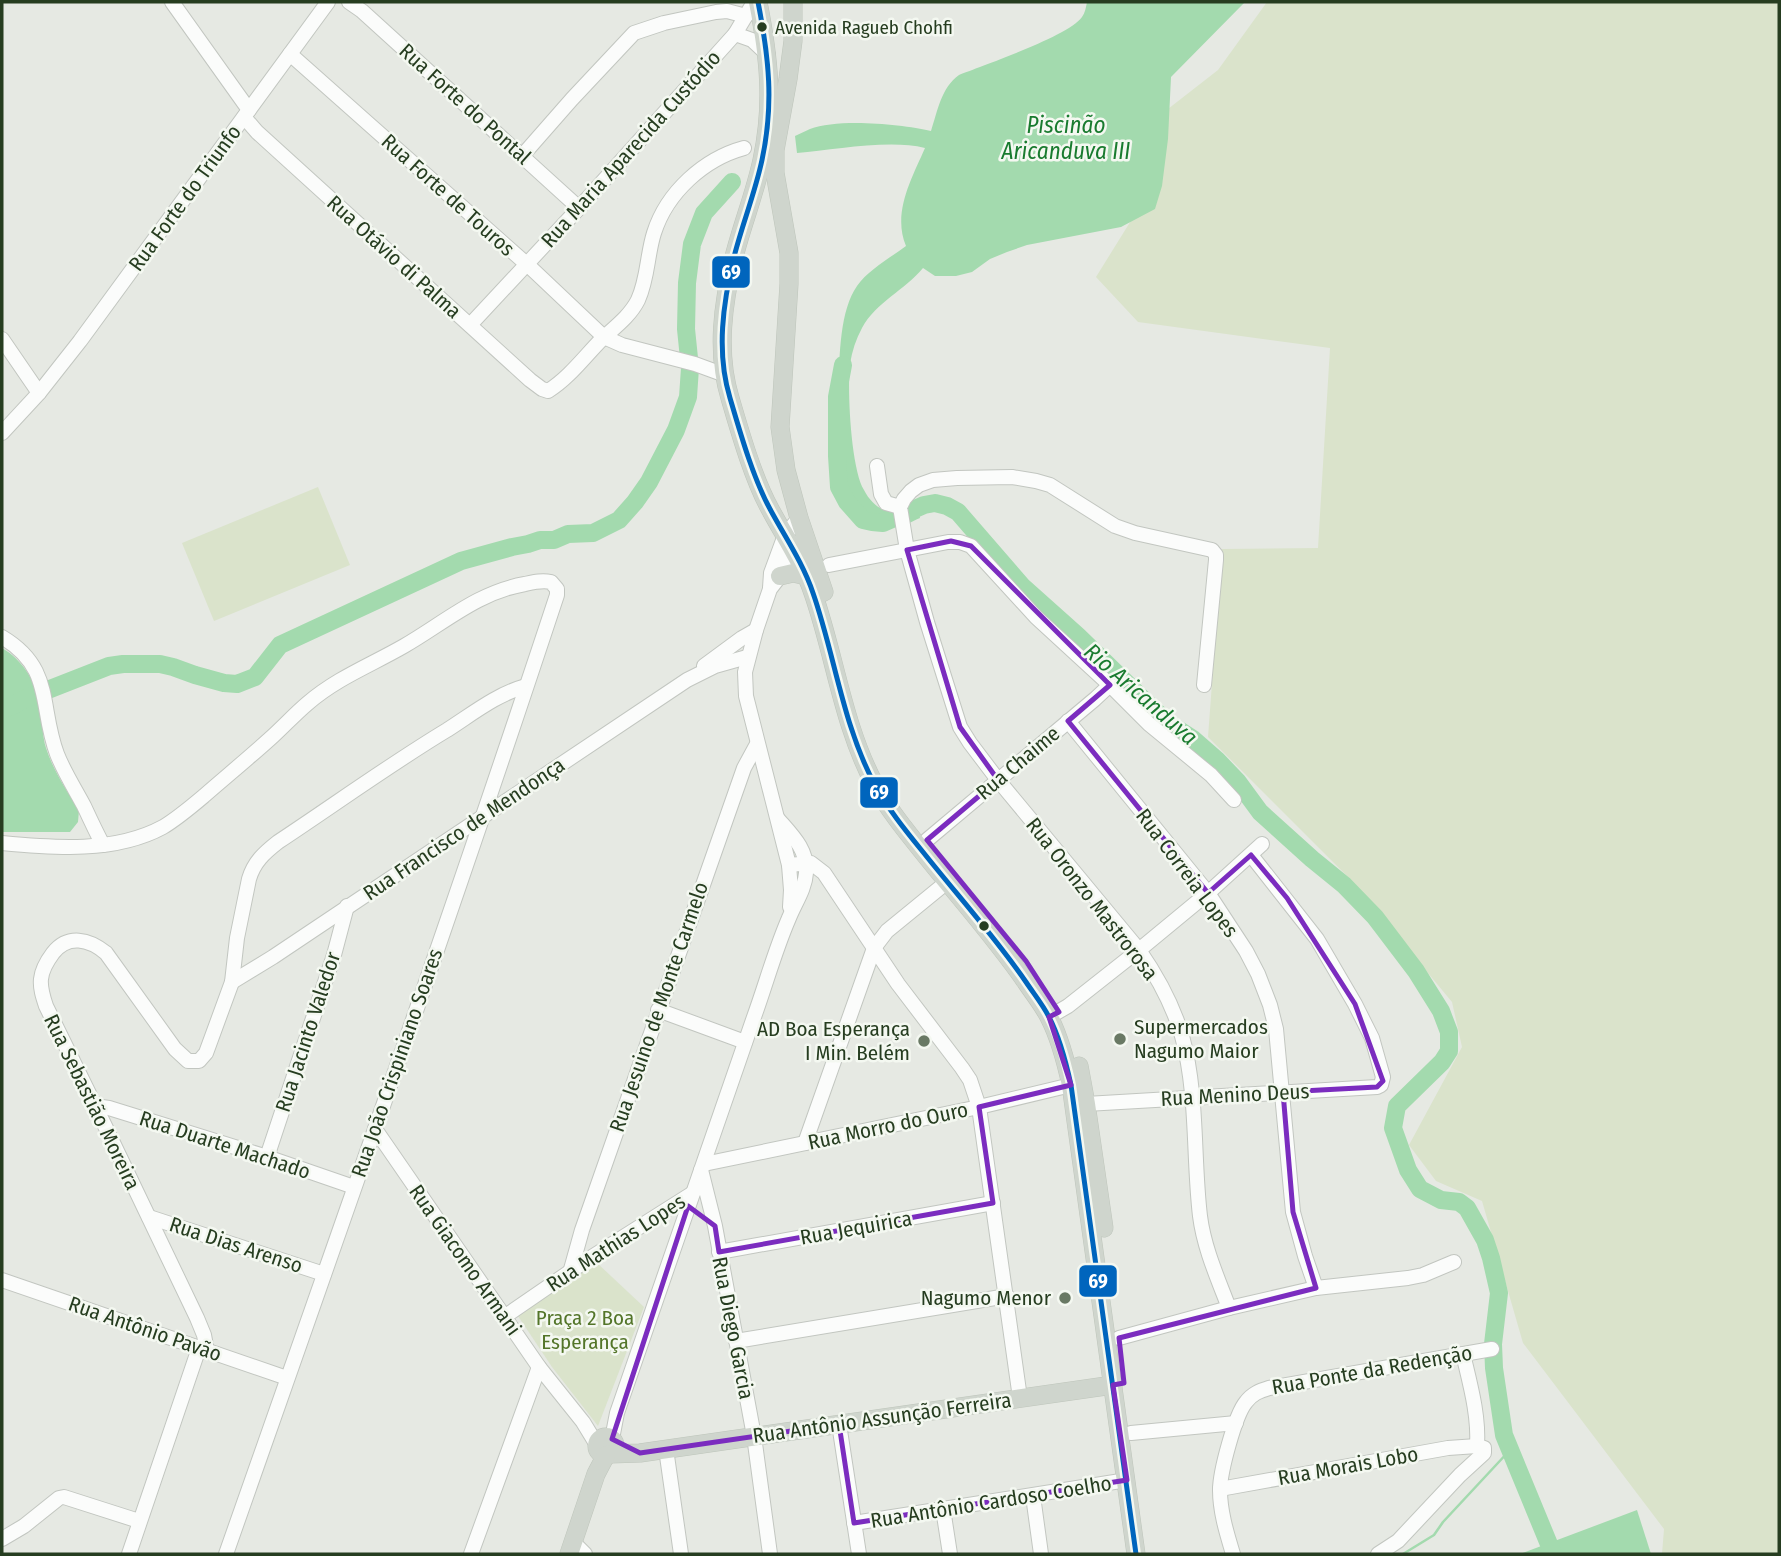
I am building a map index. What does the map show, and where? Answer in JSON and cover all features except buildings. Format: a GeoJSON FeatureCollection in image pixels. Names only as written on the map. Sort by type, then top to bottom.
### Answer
{"type":"FeatureCollection","features":[{"type":"Feature","properties":{"kind":"main road"},"geometry":{"type":"LineString","coordinates":[[755,8],[768,23],[776,24],[786,20],[793,5]]}},
{"type":"Feature","properties":{"kind":"main road"},"geometry":{"type":"LineString","coordinates":[[793,5],[793,41],[775,150],[775,173],[789,253],[780,427],[786,470],[799,518],[794,540],[870,775],[899,822],[1054,1015],[1071,1085],[1119,1384],[1136,1554]]}},
{"type":"Feature","properties":{"kind":"main road"},"geometry":{"type":"LineString","coordinates":[[755,8],[768,55],[770,80],[767,129],[762,163],[734,257],[727,295],[722,335],[729,394],[768,507],[794,540],[826,598],[869,743],[880,769],[905,813],[1026,961],[1074,1049],[1087,1104],[1119,1338],[1119,1384],[1131,1433],[1148,1554]]}},
{"type":"Feature","properties":{"kind":"main road"},"geometry":{"type":"LineString","coordinates":[[775,582],[793,573],[807,576]]}},
{"type":"Feature","properties":{"kind":"main road","name":"Rua Antônio Assunção Ferreira"},"geometry":{"type":"LineString","coordinates":[[605,1446],[640,1452],[666,1449],[1119,1384]]}},
{"type":"Feature","properties":{"kind":"main road"},"geometry":{"type":"LineString","coordinates":[[576,1550],[605,1446]]}},
{"type":"Feature","properties":{"kind":"street","name":"Rua Otávio di Palma"},"geometry":{"type":"LineString","coordinates":[[172,2],[257,132],[530,380],[548,391],[571,372],[604,337]]}},
{"type":"Feature","properties":{"kind":"street","name":"Rua Forte do Triunfo"},"geometry":{"type":"LineString","coordinates":[[2,433],[39,393],[96,319],[328,2]]}},
{"type":"Feature","properties":{"kind":"street","name":"Rua Forte do Pontal"},"geometry":{"type":"LineString","coordinates":[[349,2],[579,208]]}},
{"type":"Feature","properties":{"kind":"street"},"geometry":{"type":"LineString","coordinates":[[522,156],[635,33],[664,23],[716,12],[755,8]]}},
{"type":"Feature","properties":{"kind":"street","name":"Rua Maria Aparecida Custódio"},"geometry":{"type":"LineString","coordinates":[[470,325],[579,208],[735,34],[755,8]]}},
{"type":"Feature","properties":{"kind":"street","name":"Rua Maria Aparecida Custódio"},"geometry":{"type":"LineString","coordinates":[[735,34],[752,40],[768,55]]}},
{"type":"Feature","properties":{"kind":"street","name":"Rua Forte de Touros"},"geometry":{"type":"LineString","coordinates":[[290,54],[604,337]]}},
{"type":"Feature","properties":{"kind":"street"},"geometry":{"type":"LineString","coordinates":[[725,374],[622,345],[604,337],[624,319],[636,303],[647,273],[654,234],[662,214],[675,195],[695,173],[711,162],[744,148]]}},
{"type":"Feature","properties":{"kind":"street"},"geometry":{"type":"LineString","coordinates":[[2,339],[39,393]]}},
{"type":"Feature","properties":{"kind":"street"},"geometry":{"type":"LineString","coordinates":[[877,466],[881,494],[886,503],[900,511],[904,499],[911,491],[933,480],[1012,477],[1050,485],[1115,526],[1212,550],[1216,560],[1204,685]]}},
{"type":"Feature","properties":{"kind":"street","name":"Rua Oronzo Mastrorosa"},"geometry":{"type":"LineString","coordinates":[[900,511],[907,550],[960,727],[998,780],[1139,950],[1159,982],[1178,1023],[1192,1097],[1202,1228],[1229,1308]]}},
{"type":"Feature","properties":{"kind":"street"},"geometry":{"type":"LineString","coordinates":[[789,919],[789,865],[744,683],[747,657],[775,582],[771,573],[794,540]]}},
{"type":"Feature","properties":{"kind":"street"},"geometry":{"type":"LineString","coordinates":[[829,565],[948,542],[971,546],[1036,617],[1149,724],[1211,775],[1234,800]]}},
{"type":"Feature","properties":{"kind":"street","name":"Rua João Crispiniano Soares"},"geometry":{"type":"LineString","coordinates":[[103,845],[127,840],[163,827],[236,769],[324,690],[367,664],[403,647],[464,607],[490,593],[516,585],[547,581],[555,586],[557,595],[375,1129],[226,1554]]}},
{"type":"Feature","properties":{"kind":"street","name":"Rua Francisco de Mendonça"},"geometry":{"type":"LineString","coordinates":[[232,982],[696,675],[719,655],[756,630]]}},
{"type":"Feature","properties":{"kind":"street"},"geometry":{"type":"LineString","coordinates":[[2,637],[27,657],[35,668],[60,761],[103,845],[55,847],[2,843]]}},
{"type":"Feature","properties":{"kind":"street","name":"Rua Francisco de Mendonça"},"geometry":{"type":"LineString","coordinates":[[696,675],[715,666],[747,657]]}},
{"type":"Feature","properties":{"kind":"street","name":"Rua Chaime"},"geometry":{"type":"LineString","coordinates":[[927,840],[1110,685]]}},
{"type":"Feature","properties":{"kind":"street","name":"Rua Sebastião Moreira"},"geometry":{"type":"LineString","coordinates":[[203,1350],[204,1335],[197,1318],[46,1006],[41,979],[44,968],[57,948],[64,943],[84,940],[95,944],[111,960],[141,1005],[183,1058],[199,1061],[206,1053],[232,982],[237,938],[249,879],[260,857],[278,842],[426,743],[495,699],[526,686]]}},
{"type":"Feature","properties":{"kind":"street","name":"Rua Correia Lopes"},"geometry":{"type":"LineString","coordinates":[[1068,721],[1208,893],[1258,974],[1276,1029],[1293,1212],[1316,1288]]}},
{"type":"Feature","properties":{"kind":"street","name":"Rua Jesuino de Monte Carmelo"},"geometry":{"type":"LineString","coordinates":[[570,1273],[582,1230],[657,1010],[744,768],[757,744]]}},
{"type":"Feature","properties":{"kind":"street"},"geometry":{"type":"LineString","coordinates":[[605,1446],[745,1042],[803,887],[806,863],[803,851],[778,819]]}},
{"type":"Feature","properties":{"kind":"street"},"geometry":{"type":"LineString","coordinates":[[1054,1015],[1139,950],[1262,844]]}},
{"type":"Feature","properties":{"kind":"street","name":"Rua Menino Deus"},"geometry":{"type":"LineString","coordinates":[[1087,1104],[1377,1087],[1382,1084],[1383,1077],[1372,1038],[1355,1003],[1317,939],[1251,855]]}},
{"type":"Feature","properties":{"kind":"street"},"geometry":{"type":"LineString","coordinates":[[789,865],[815,865],[824,873],[898,984],[970,1080],[979,1107],[1020,1398]]}},
{"type":"Feature","properties":{"kind":"street"},"geometry":{"type":"LineString","coordinates":[[805,1143],[874,948],[887,931],[947,882]]}},
{"type":"Feature","properties":{"kind":"street","name":"Rua Jacinto Valedor"},"geometry":{"type":"LineString","coordinates":[[267,1157],[334,955],[347,906]]}},
{"type":"Feature","properties":{"kind":"street"},"geometry":{"type":"LineString","coordinates":[[657,1010],[745,1042]]}},
{"type":"Feature","properties":{"kind":"street","name":"Rua Morro do Ouro"},"geometry":{"type":"LineString","coordinates":[[702,1167],[1071,1085]]}},
{"type":"Feature","properties":{"kind":"street","name":"Rua Duarte Machado"},"geometry":{"type":"LineString","coordinates":[[95,1106],[267,1157],[354,1187]]}},
{"type":"Feature","properties":{"kind":"street","name":"Rua Giacomo Armani"},"geometry":{"type":"LineString","coordinates":[[375,1129],[539,1367],[605,1446]]}},
{"type":"Feature","properties":{"kind":"street","name":"Rua Diego Garcia"},"geometry":{"type":"LineString","coordinates":[[702,1167],[754,1436],[770,1554]]}},
{"type":"Feature","properties":{"kind":"street"},"geometry":{"type":"LineString","coordinates":[[691,1200],[715,1226]]}},
{"type":"Feature","properties":{"kind":"street","name":"Rua Mathias Lopes"},"geometry":{"type":"LineString","coordinates":[[504,1317],[607,1247],[691,1200]]}},
{"type":"Feature","properties":{"kind":"street","name":"Rua Jequirica"},"geometry":{"type":"LineString","coordinates":[[719,1252],[993,1203]]}},
{"type":"Feature","properties":{"kind":"street","name":"Rua Dias Arenso"},"geometry":{"type":"LineString","coordinates":[[149,1217],[324,1274]]}},
{"type":"Feature","properties":{"kind":"street"},"geometry":{"type":"LineString","coordinates":[[1119,1338],[1316,1288],[1423,1275],[1454,1262]]}},
{"type":"Feature","properties":{"kind":"street","name":"Rua Antônio Pavão"},"geometry":{"type":"LineString","coordinates":[[2,1280],[287,1378]]}},
{"type":"Feature","properties":{"kind":"street"},"geometry":{"type":"LineString","coordinates":[[736,1341],[1007,1296]]}},
{"type":"Feature","properties":{"kind":"street","name":"Rua Ponte da Redenção"},"geometry":{"type":"LineString","coordinates":[[1233,1554],[1223,1515],[1220,1489],[1222,1469],[1240,1410],[1254,1394],[1492,1349]]}},
{"type":"Feature","properties":{"kind":"street"},"geometry":{"type":"LineString","coordinates":[[129,1554],[203,1350]]}},
{"type":"Feature","properties":{"kind":"street"},"geometry":{"type":"LineString","coordinates":[[1378,1554],[1398,1541],[1484,1453],[1484,1448],[1477,1446],[1478,1426],[1463,1354]]}},
{"type":"Feature","properties":{"kind":"street"},"geometry":{"type":"LineString","coordinates":[[471,1554],[539,1367]]}},
{"type":"Feature","properties":{"kind":"street"},"geometry":{"type":"LineString","coordinates":[[1131,1433],[1236,1423]]}},
{"type":"Feature","properties":{"kind":"street"},"geometry":{"type":"LineString","coordinates":[[839,1424],[859,1554]]}},
{"type":"Feature","properties":{"kind":"street","name":"Rua Morais Lobo"},"geometry":{"type":"LineString","coordinates":[[1220,1489],[1448,1448],[1477,1446]]}},
{"type":"Feature","properties":{"kind":"street"},"geometry":{"type":"LineString","coordinates":[[1448,1448],[1457,1461],[1460,1475]]}},
{"type":"Feature","properties":{"kind":"street"},"geometry":{"type":"LineString","coordinates":[[666,1449],[681,1554]]}},
{"type":"Feature","properties":{"kind":"street","name":"Rua Antônio Cardoso Coelho"},"geometry":{"type":"LineString","coordinates":[[855,1522],[1127,1480]]}},
{"type":"Feature","properties":{"kind":"street"},"geometry":{"type":"LineString","coordinates":[[1032,1496],[1041,1554]]}},
{"type":"Feature","properties":{"kind":"street"},"geometry":{"type":"LineString","coordinates":[[2,1539],[64,1497],[139,1521]]}},
{"type":"Feature","properties":{"kind":"street"},"geometry":{"type":"LineString","coordinates":[[943,1509],[950,1554]]}},
{"type":"Feature","properties":{"kind":"highlighted area"},"geometry":{"type":"Polygon","coordinates":[[[951,541],[971,546],[1110,685],[1068,721],[1208,893],[1251,855],[1287,898],[1355,1004],[1383,1081],[1377,1087],[1283,1092],[1293,1212],[1316,1288],[1119,1338],[1124,1383],[1113,1385],[1127,1480],[854,1523],[839,1424],[640,1453],[612,1439],[688,1206],[715,1226],[719,1252],[993,1203],[979,1107],[1071,1085],[1049,1017],[1059,1012],[1026,961],[927,840],[998,780],[960,727],[907,550],[951,541]]]}},
{"type":"Feature","properties":{"kind":"green space"},"geometry":{"type":"Polygon","coordinates":[[[1267,2],[1779,2],[1779,1554],[1662,1554],[1664,1529],[1523,1343],[1482,1201],[1436,1181],[1409,1145],[1462,1047],[1452,1002],[1349,878],[1208,737],[1222,549],[1318,548],[1330,348],[1138,322],[1096,277],[1132,219],[1114,151],[1218,70],[1267,2]]]}},
{"type":"Feature","properties":{"kind":"green space"},"geometry":{"type":"Polygon","coordinates":[[[318,487],[350,565],[214,621],[182,543],[318,487]]]}},
{"type":"Feature","properties":{"kind":"green space","name":"Praça 2 Boa Esperança"},"geometry":{"type":"Polygon","coordinates":[[[596,1262],[644,1307],[598,1426],[552,1367],[518,1316],[596,1262]]]}},
{"type":"Feature","properties":{"kind":"water","name":"Piscinão Aricanduva III"},"geometry":{"type":"Polygon","coordinates":[[[1087,2],[1245,2],[1171,77],[1168,139],[1162,186],[1155,209],[1121,227],[1027,245],[990,259],[972,272],[956,276],[935,276],[923,268],[868,319],[854,345],[849,376],[856,465],[864,490],[880,508],[903,512],[918,507],[920,518],[898,527],[879,525],[859,509],[846,485],[843,473],[839,362],[843,328],[850,298],[857,286],[873,269],[906,246],[902,234],[902,208],[925,148],[878,145],[797,153],[795,136],[822,126],[853,123],[887,124],[931,131],[944,93],[959,75],[1061,33],[1082,17],[1087,2]]]}},
{"type":"Feature","properties":{"kind":"water"},"geometry":{"type":"Polygon","coordinates":[[[2,648],[23,666],[37,691],[46,748],[56,772],[79,810],[78,822],[70,832],[2,832],[2,648]]]}},
{"type":"Feature","properties":{"kind":"water"},"geometry":{"type":"Polygon","coordinates":[[[1637,1510],[1651,1554],[1520,1554],[1637,1510]]]}},
{"type":"Feature","properties":{"kind":"waterway"},"geometry":{"type":"LineString","coordinates":[[2,710],[109,666],[123,664],[160,664],[224,683],[237,684],[255,677],[280,645],[461,561],[540,540],[554,540],[568,534],[593,533],[619,520],[649,482],[676,430],[688,397],[690,368],[686,329],[687,283],[692,244],[704,213],[732,182]]}},
{"type":"Feature","properties":{"kind":"waterway","name":"Rio Aricanduva"},"geometry":{"type":"LineString","coordinates":[[843,365],[837,397],[839,487],[847,502],[863,520],[883,523],[935,503],[958,512],[1022,586],[1152,708],[1217,760],[1238,782],[1260,812],[1344,885],[1375,917],[1416,971],[1441,1011],[1449,1032],[1449,1051],[1442,1062],[1397,1106],[1393,1128],[1408,1170],[1420,1189],[1441,1200],[1459,1202],[1467,1208],[1485,1240],[1499,1293],[1493,1344],[1504,1435],[1553,1554]]}},
{"type":"Feature","properties":{"kind":"waterway"},"geometry":{"type":"LineString","coordinates":[[1403,1554],[1434,1535],[1510,1450]]}},
{"type":"Feature","properties":{"kind":"transit line","name":"69"},"geometry":{"type":"LineString","coordinates":[[758,2],[769,81],[768,120],[759,172],[737,245],[727,292],[722,345],[730,398],[758,483],[809,582],[847,715],[875,785],[904,828],[1014,965],[1047,1013],[1065,1059],[1071,1085],[1136,1554]]}},
{"type":"Feature","properties":{"kind":"place","name":"Avenida Ragueb Chohfi"},"geometry":{"type":"Point","coordinates":[762,27]}},
{"type":"Feature","properties":{"kind":"place","name":"Supermercados Nagumo Maior"},"geometry":{"type":"Point","coordinates":[1120,1039]}},
{"type":"Feature","properties":{"kind":"place","name":"AD Boa Esperança I Min. Belém"},"geometry":{"type":"Point","coordinates":[924,1041]}},
{"type":"Feature","properties":{"kind":"place","name":"Nagumo Menor"},"geometry":{"type":"Point","coordinates":[1065,1298]}}]}
